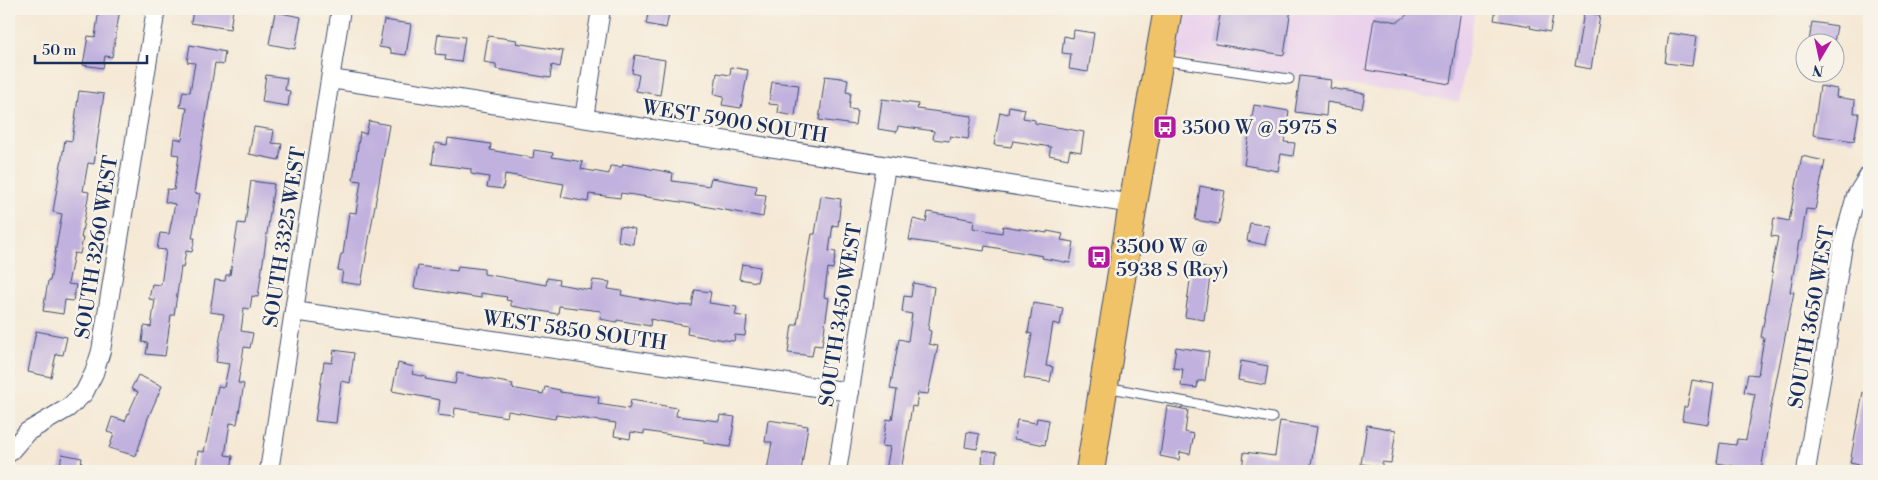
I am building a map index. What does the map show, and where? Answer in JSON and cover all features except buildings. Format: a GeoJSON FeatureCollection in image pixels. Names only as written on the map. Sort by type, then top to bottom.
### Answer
{"type":"FeatureCollection","features":[{"type":"Feature","properties":{"kind":"main road"},"geometry":{"type":"LineString","coordinates":[[1090,471],[1132,204],[1168,9]]}},
{"type":"Feature","properties":{"kind":"street","name":"SOUTH 3260 WEST"},"geometry":{"type":"LineString","coordinates":[[9,453],[27,432],[68,408],[84,393],[94,373],[101,351],[156,9]]}},
{"type":"Feature","properties":{"kind":"street","name":"SOUTH 3325 WEST"},"geometry":{"type":"LineString","coordinates":[[269,471],[341,9]]}},
{"type":"Feature","properties":{"kind":"street"},"geometry":{"type":"LineString","coordinates":[[584,118],[601,9]]}},
{"type":"Feature","properties":{"kind":"street","name":"WEST 5900 SOUTH"},"geometry":{"type":"LineString","coordinates":[[331,79],[1132,204]]}},
{"type":"Feature","properties":{"kind":"street","name":"SOUTH 3450 WEST"},"geometry":{"type":"LineString","coordinates":[[837,471],[886,166]]}},
{"type":"Feature","properties":{"kind":"street","name":"SOUTH 3650 WEST"},"geometry":{"type":"LineString","coordinates":[[1806,471],[1844,239],[1856,196],[1869,175]]}},
{"type":"Feature","properties":{"kind":"street","name":"WEST 5850 SOUTH"},"geometry":{"type":"LineString","coordinates":[[294,310],[850,392]]}},
{"type":"Feature","properties":{"kind":"lane"},"geometry":{"type":"LineString","coordinates":[[1159,59],[1289,79]]}},
{"type":"Feature","properties":{"kind":"lane"},"geometry":{"type":"LineString","coordinates":[[1104,386],[1272,418]]}},
{"type":"Feature","properties":{"kind":"shaded area"},"geometry":{"type":"Polygon","coordinates":[[[1179,9],[1475,9],[1459,102],[1172,57],[1179,9]]]}},
{"type":"Feature","properties":{"kind":"place","name":"3500 W @ 5975 S"},"geometry":{"type":"Point","coordinates":[1165,127]}},
{"type":"Feature","properties":{"kind":"place","name":"3500 W @ 5938 S (Roy)"},"geometry":{"type":"Point","coordinates":[1099,257]}}]}
